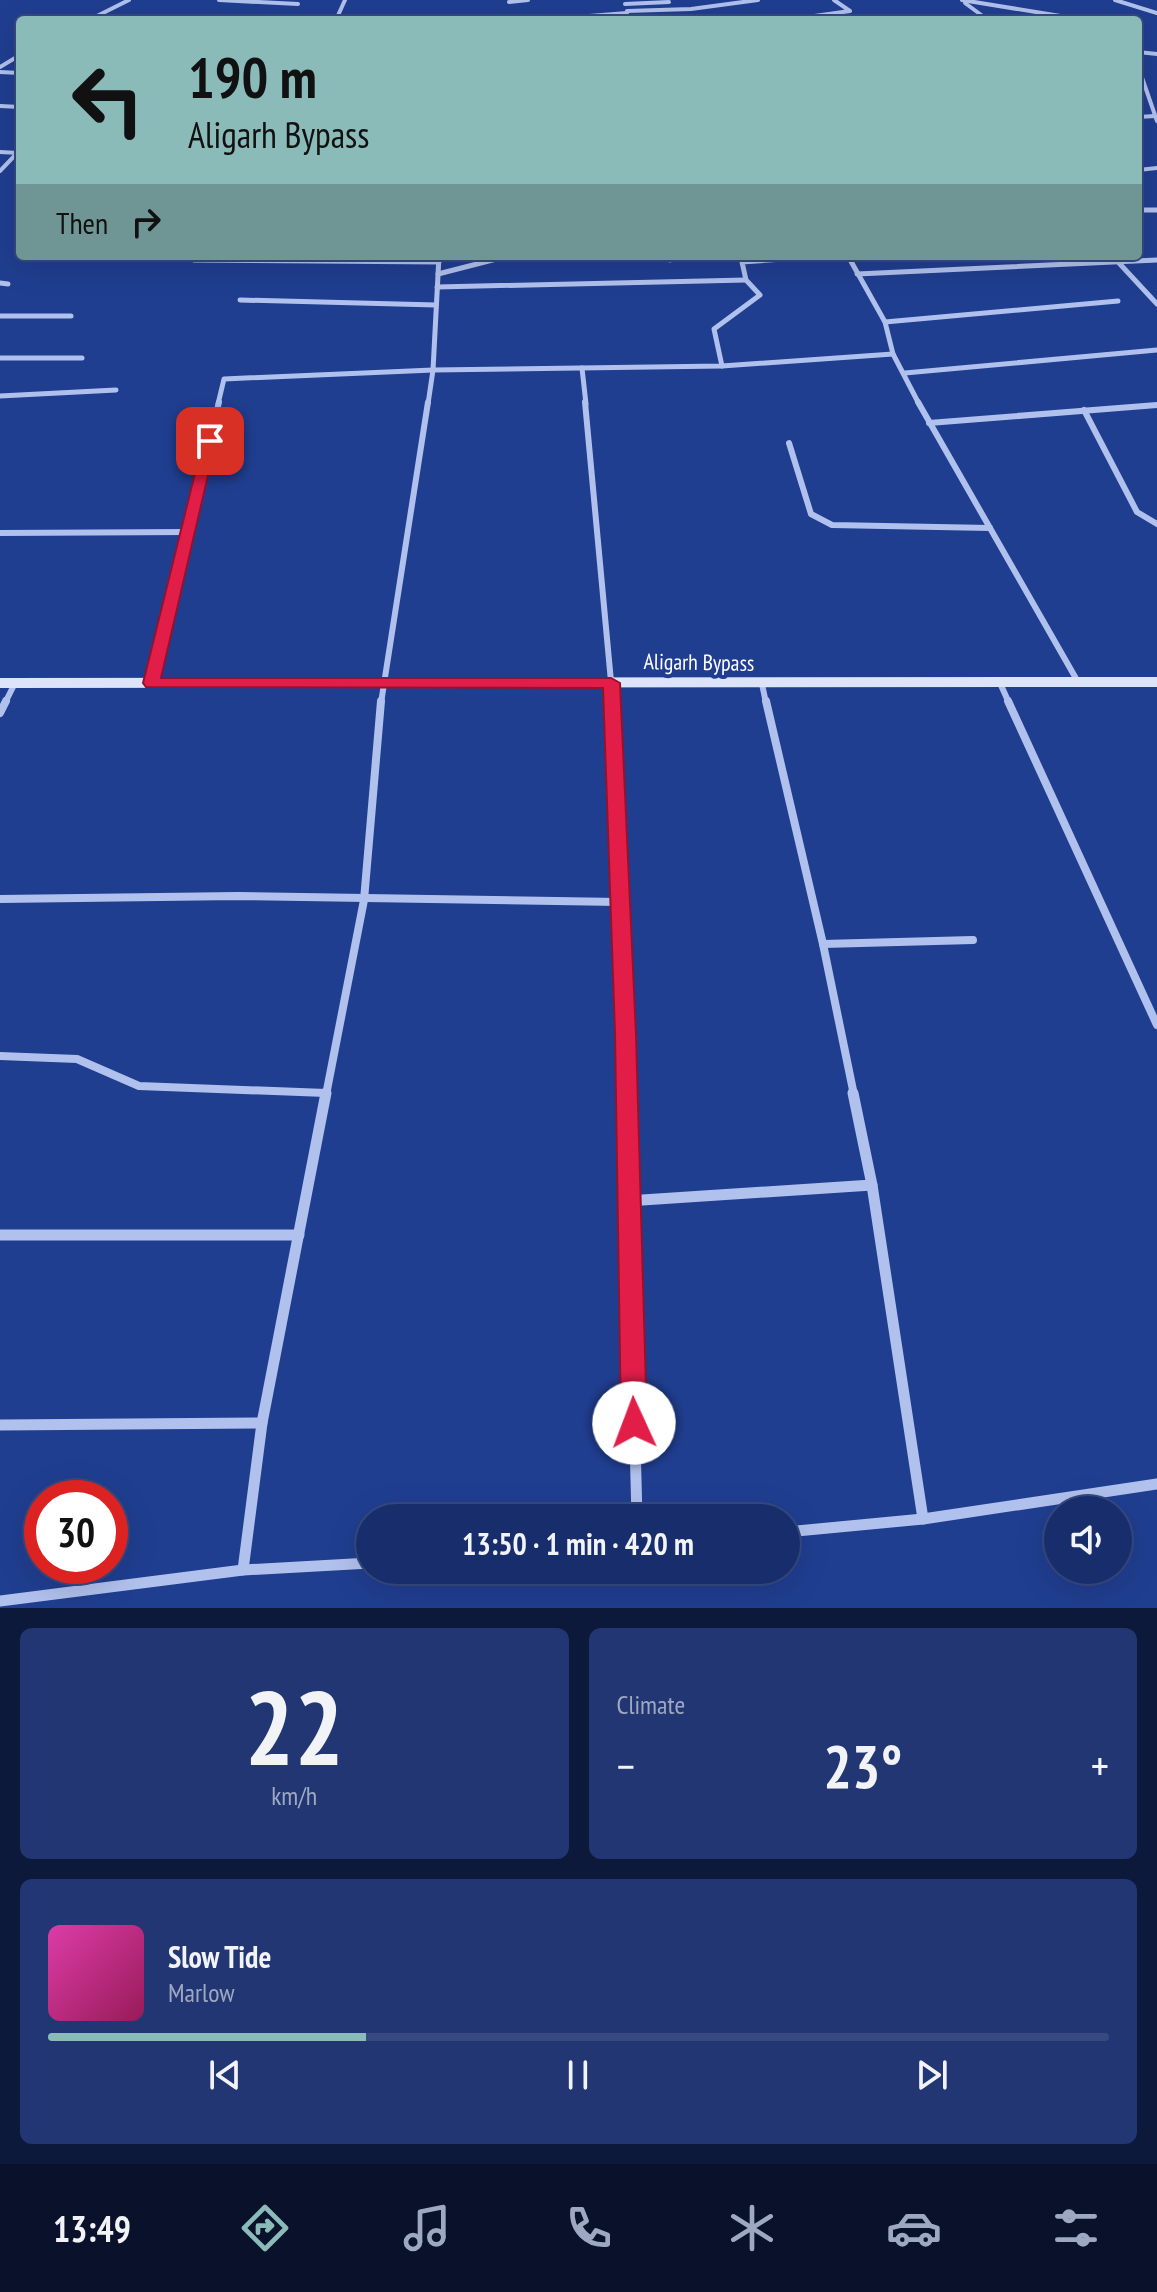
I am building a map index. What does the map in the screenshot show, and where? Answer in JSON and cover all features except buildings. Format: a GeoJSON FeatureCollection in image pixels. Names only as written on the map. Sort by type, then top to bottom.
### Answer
{"type":"FeatureCollection","features":[{"type":"Feature","properties":{"kind":"main road","name":"Aligarh Bypass"},"geometry":{"type":"LineString","coordinates":[[7,683],[1157,682]]}},
{"type":"Feature","properties":{"kind":"street"},"geometry":{"type":"LineString","coordinates":[[97,16],[129,0]]}},
{"type":"Feature","properties":{"kind":"street"},"geometry":{"type":"LineString","coordinates":[[219,0],[298,4]]}},
{"type":"Feature","properties":{"kind":"street"},"geometry":{"type":"LineString","coordinates":[[509,2],[528,0]]}},
{"type":"Feature","properties":{"kind":"street"},"geometry":{"type":"LineString","coordinates":[[583,16],[691,9],[758,0]]}},
{"type":"Feature","properties":{"kind":"street"},"geometry":{"type":"LineString","coordinates":[[834,0],[844,0]]}},
{"type":"Feature","properties":{"kind":"street"},"geometry":{"type":"LineString","coordinates":[[814,16],[850,11],[834,0]]}},
{"type":"Feature","properties":{"kind":"street"},"geometry":{"type":"LineString","coordinates":[[962,0],[983,16]]}},
{"type":"Feature","properties":{"kind":"street"},"geometry":{"type":"LineString","coordinates":[[962,0],[1060,16]]}},
{"type":"Feature","properties":{"kind":"street"},"geometry":{"type":"LineString","coordinates":[[1115,0],[1157,13]]}},
{"type":"Feature","properties":{"kind":"street"},"geometry":{"type":"LineString","coordinates":[[628,16],[624,2],[669,2]]}},
{"type":"Feature","properties":{"kind":"street"},"geometry":{"type":"LineString","coordinates":[[1142,78],[1156,118]]}},
{"type":"Feature","properties":{"kind":"street"},"geometry":{"type":"LineString","coordinates":[[0,171],[16,155]]}},
{"type":"Feature","properties":{"kind":"street"},"geometry":{"type":"LineString","coordinates":[[243,1570],[262,1423],[364,900],[383,682],[433,370],[439,260]]}},
{"type":"Feature","properties":{"kind":"street"},"geometry":{"type":"LineString","coordinates":[[438,274],[492,260]]}},
{"type":"Feature","properties":{"kind":"street"},"geometry":{"type":"LineString","coordinates":[[722,366],[714,329],[760,295],[746,280],[742,262],[769,260]]}},
{"type":"Feature","properties":{"kind":"street"},"geometry":{"type":"LineString","coordinates":[[850,260],[885,322],[893,354],[929,423],[1078,682]]}},
{"type":"Feature","properties":{"kind":"street"},"geometry":{"type":"LineString","coordinates":[[857,274],[1157,260]]}},
{"type":"Feature","properties":{"kind":"street"},"geometry":{"type":"LineString","coordinates":[[1119,263],[1157,304]]}},
{"type":"Feature","properties":{"kind":"street"},"geometry":{"type":"LineString","coordinates":[[437,287],[746,280]]}},
{"type":"Feature","properties":{"kind":"street"},"geometry":{"type":"LineString","coordinates":[[0,283],[8,284]]}},
{"type":"Feature","properties":{"kind":"street"},"geometry":{"type":"LineString","coordinates":[[240,300],[436,305]]}},
{"type":"Feature","properties":{"kind":"street"},"geometry":{"type":"LineString","coordinates":[[885,322],[1118,301]]}},
{"type":"Feature","properties":{"kind":"street"},"geometry":{"type":"LineString","coordinates":[[0,316],[71,316]]}},
{"type":"Feature","properties":{"kind":"street"},"geometry":{"type":"LineString","coordinates":[[905,373],[1157,350]]}},
{"type":"Feature","properties":{"kind":"street"},"geometry":{"type":"LineString","coordinates":[[152,683],[224,379],[433,370],[722,366],[893,354]]}},
{"type":"Feature","properties":{"kind":"street"},"geometry":{"type":"LineString","coordinates":[[0,358],[82,358]]}},
{"type":"Feature","properties":{"kind":"street"},"geometry":{"type":"LineString","coordinates":[[582,368],[611,683],[626,1034],[627,1201],[637,1504]]}},
{"type":"Feature","properties":{"kind":"street"},"geometry":{"type":"LineString","coordinates":[[0,396],[116,390]]}},
{"type":"Feature","properties":{"kind":"street"},"geometry":{"type":"LineString","coordinates":[[929,423],[1157,405]]}},
{"type":"Feature","properties":{"kind":"street"},"geometry":{"type":"LineString","coordinates":[[1084,410],[1137,512],[1157,524]]}},
{"type":"Feature","properties":{"kind":"street"},"geometry":{"type":"LineString","coordinates":[[789,443],[811,514],[820,521],[832,525],[990,528]]}},
{"type":"Feature","properties":{"kind":"street"},"geometry":{"type":"LineString","coordinates":[[0,533],[188,532]]}},
{"type":"Feature","properties":{"kind":"street"},"geometry":{"type":"LineString","coordinates":[[0,713],[7,683]]}},
{"type":"Feature","properties":{"kind":"street"},"geometry":{"type":"LineString","coordinates":[[1000,683],[1157,1025]]}},
{"type":"Feature","properties":{"kind":"street"},"geometry":{"type":"LineString","coordinates":[[762,684],[823,944],[872,1185],[923,1519]]}},
{"type":"Feature","properties":{"kind":"street"},"geometry":{"type":"LineString","coordinates":[[0,899],[238,896],[619,902]]}},
{"type":"Feature","properties":{"kind":"street"},"geometry":{"type":"LineString","coordinates":[[823,944],[973,940]]}},
{"type":"Feature","properties":{"kind":"street"},"geometry":{"type":"LineString","coordinates":[[0,1056],[77,1059],[139,1086],[326,1093]]}},
{"type":"Feature","properties":{"kind":"street"},"geometry":{"type":"LineString","coordinates":[[627,1201],[872,1185]]}},
{"type":"Feature","properties":{"kind":"street"},"geometry":{"type":"LineString","coordinates":[[0,1235],[299,1235]]}},
{"type":"Feature","properties":{"kind":"street"},"geometry":{"type":"LineString","coordinates":[[0,1425],[262,1423]]}},
{"type":"Feature","properties":{"kind":"street"},"geometry":{"type":"LineString","coordinates":[[800,1531],[923,1519],[1157,1484]]}},
{"type":"Feature","properties":{"kind":"street"},"geometry":{"type":"LineString","coordinates":[[0,1601],[243,1570],[356,1564]]}},
{"type":"Feature","properties":{"kind":"route"},"geometry":{"type":"LineString","coordinates":[[210,441],[152,683],[611,683],[626,1034],[627,1201],[634,1423]]}}]}
